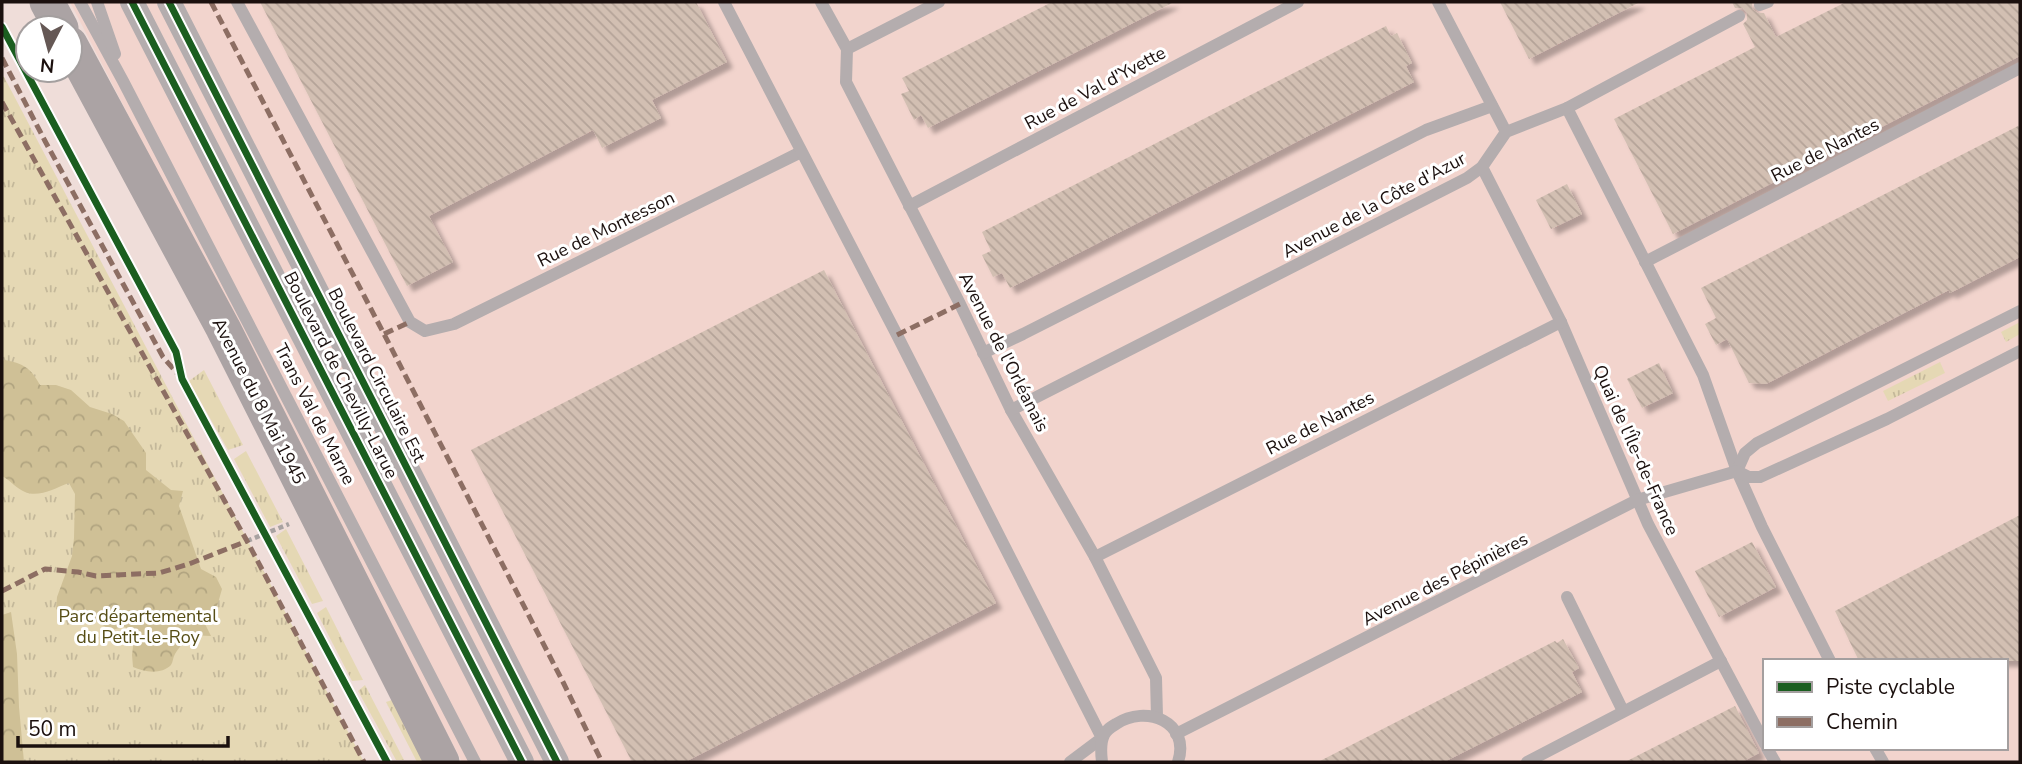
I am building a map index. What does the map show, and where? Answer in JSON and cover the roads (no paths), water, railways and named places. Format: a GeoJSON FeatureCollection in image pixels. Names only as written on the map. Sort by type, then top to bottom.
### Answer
{"type":"FeatureCollection","features":[{"type":"Feature","properties":{"kind":"main road","name":"Avenue du 8 Mai 1945"},"geometry":{"type":"LineString","coordinates":[[84,70],[222,328],[442,762]]}},
{"type":"Feature","properties":{"kind":"street","name":"Boulevard de Chevilly-Larue"},"geometry":{"type":"LineString","coordinates":[[132,2],[522,762]]}},
{"type":"Feature","properties":{"kind":"street","name":"Boulevard Circulaire Est"},"geometry":{"type":"LineString","coordinates":[[169,2],[557,762]]}},
{"type":"Feature","properties":{"kind":"lane"},"geometry":{"type":"LineString","coordinates":[[79,2],[123,81]]}},
{"type":"Feature","properties":{"kind":"lane"},"geometry":{"type":"LineString","coordinates":[[97,2],[123,81]]}},
{"type":"Feature","properties":{"kind":"lane","name":"Rue de Montesson"},"geometry":{"type":"LineString","coordinates":[[237,2],[410,322],[425,331],[454,324],[801,152]]}},
{"type":"Feature","properties":{"kind":"lane"},"geometry":{"type":"LineString","coordinates":[[724,2],[1102,738],[1102,762]]}},
{"type":"Feature","properties":{"kind":"lane","name":"Avenue de l'Orléanais"},"geometry":{"type":"LineString","coordinates":[[821,2],[847,49],[846,82],[1011,410],[1095,556],[1156,678],[1157,717]]}},
{"type":"Feature","properties":{"kind":"lane"},"geometry":{"type":"LineString","coordinates":[[847,49],[939,2]]}},
{"type":"Feature","properties":{"kind":"lane","name":"Rue de Val d'Yvette"},"geometry":{"type":"LineString","coordinates":[[909,206],[1298,2]]}},
{"type":"Feature","properties":{"kind":"lane"},"geometry":{"type":"LineString","coordinates":[[1438,2],[1506,132],[1567,108],[1739,16]]}},
{"type":"Feature","properties":{"kind":"lane","name":"Rue de Nantes"},"geometry":{"type":"LineString","coordinates":[[1645,262],[2020,68]]}},
{"type":"Feature","properties":{"kind":"lane","name":"Trans Val de Marne"},"geometry":{"type":"LineString","coordinates":[[123,81],[475,762]]}},
{"type":"Feature","properties":{"kind":"lane"},"geometry":{"type":"LineString","coordinates":[[983,353],[1426,130],[1492,106]]}},
{"type":"Feature","properties":{"kind":"lane"},"geometry":{"type":"LineString","coordinates":[[1567,108],[1703,374],[1737,471],[1762,527],[1829,659]]}},
{"type":"Feature","properties":{"kind":"lane","name":"Avenue de la Côte d'Azur"},"geometry":{"type":"LineString","coordinates":[[1011,410],[1467,178],[1482,167],[1506,132]]}},
{"type":"Feature","properties":{"kind":"lane","name":"Quai de l'Île-de-France"},"geometry":{"type":"LineString","coordinates":[[1482,167],[1561,322],[1648,524],[1763,740]]}},
{"type":"Feature","properties":{"kind":"lane"},"geometry":{"type":"LineString","coordinates":[[1737,471],[1745,453],[1757,443],[2020,311]]}},
{"type":"Feature","properties":{"kind":"lane","name":"Rue de Nantes"},"geometry":{"type":"LineString","coordinates":[[1095,556],[1561,322]]}},
{"type":"Feature","properties":{"kind":"lane","name":"Avenue des Pépinières"},"geometry":{"type":"LineString","coordinates":[[1176,734],[1637,500],[1737,471],[1749,477],[1760,477],[1887,419],[2020,351]]}},
{"type":"Feature","properties":{"kind":"lane"},"geometry":{"type":"LineString","coordinates":[[1567,597],[1623,711]]}},
{"type":"Feature","properties":{"kind":"lane"},"geometry":{"type":"LineString","coordinates":[[1527,762],[1720,661]]}},
{"type":"Feature","properties":{"kind":"lane"},"geometry":{"type":"LineString","coordinates":[[1070,762],[1102,738],[1106,731],[1136,715],[1157,717],[1169,724],[1180,745],[1178,762]]}},
{"type":"Feature","properties":{"kind":"park label","name":"Parc départemental du Petit-le-Roy"},"geometry":{"type":"Point","coordinates":[138,626]}}]}
